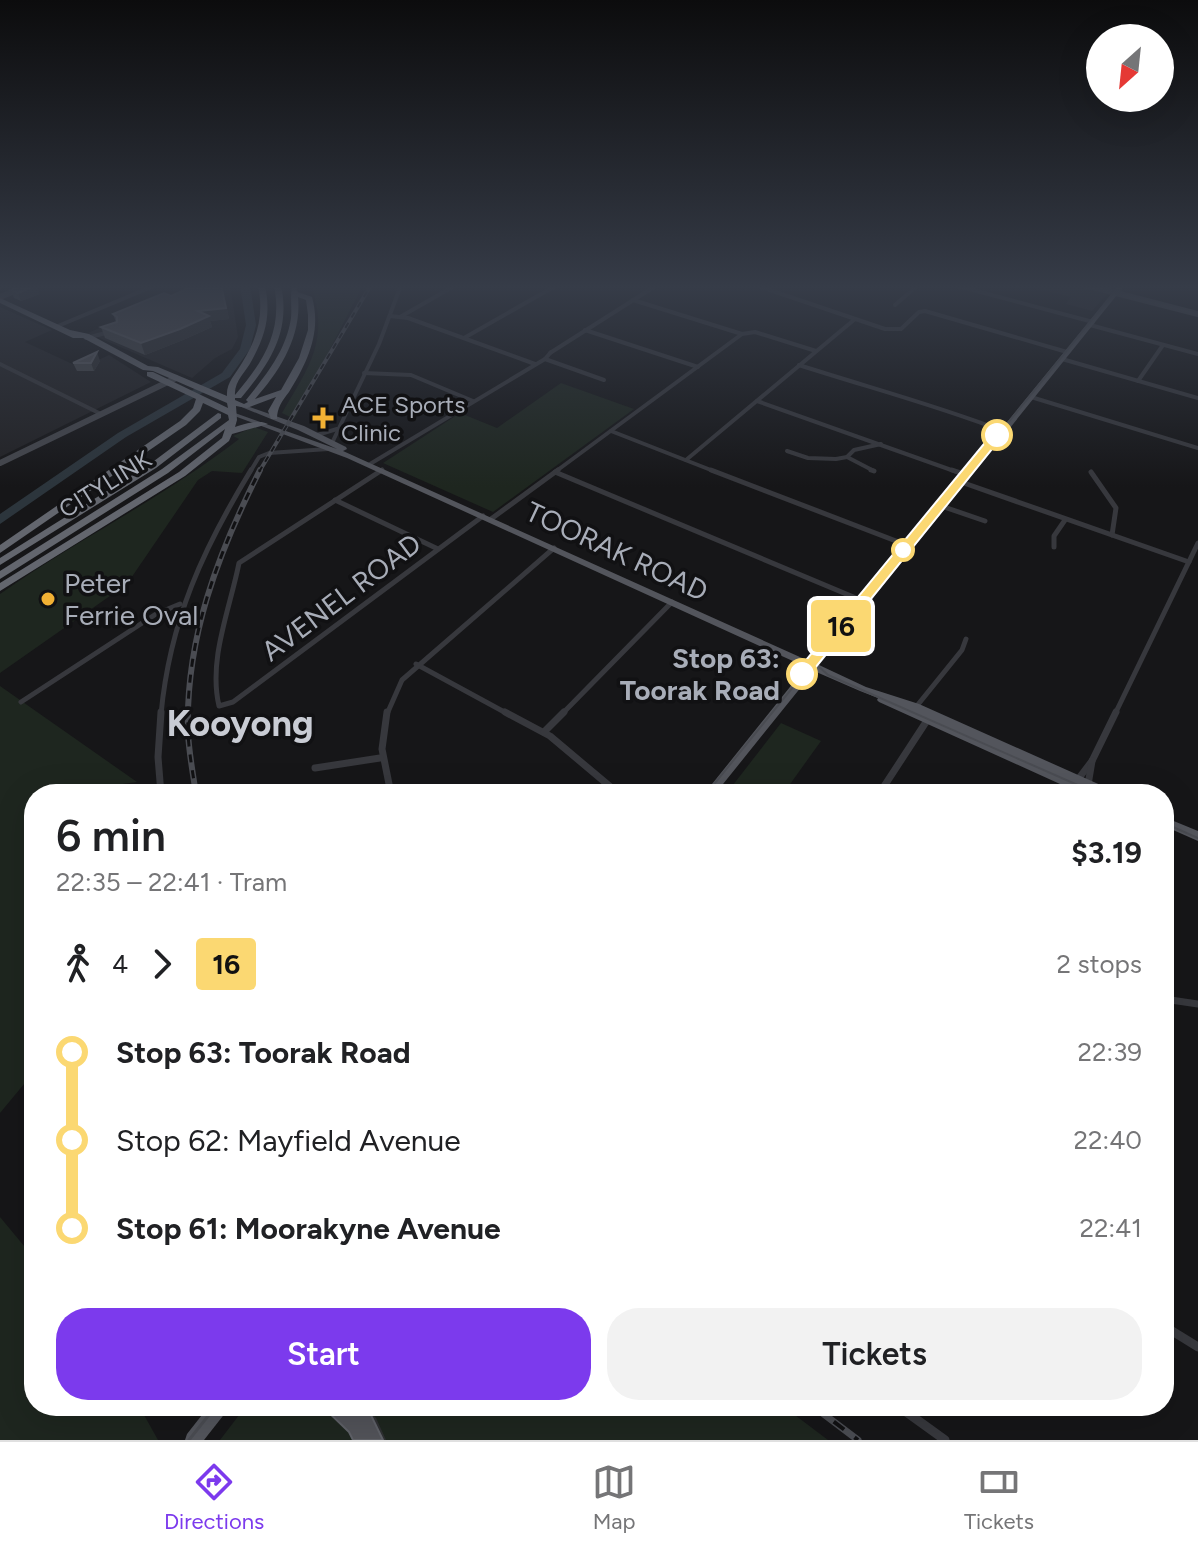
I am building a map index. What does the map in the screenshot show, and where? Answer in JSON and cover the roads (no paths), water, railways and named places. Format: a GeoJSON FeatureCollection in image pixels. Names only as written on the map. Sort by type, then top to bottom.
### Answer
{"type":"FeatureCollection","features":[{"type":"Feature","properties":{"kind":"highway","name":"TOORAK ROAD"},"geometry":{"type":"LineString","coordinates":[[115,352],[146,368],[176,378],[236,412]]}},
{"type":"Feature","properties":{"kind":"highway"},"geometry":{"type":"LineString","coordinates":[[194,416],[198,392],[232,383],[252,352]]}},
{"type":"Feature","properties":{"kind":"highway"},"geometry":{"type":"LineString","coordinates":[[0,588],[212,452],[268,352]]}},
{"type":"Feature","properties":{"kind":"highway","name":"CITYLINK"},"geometry":{"type":"LineString","coordinates":[[0,576],[165,471],[236,412],[269,377],[284,352]]}},
{"type":"Feature","properties":{"kind":"highway"},"geometry":{"type":"LineString","coordinates":[[274,417],[273,407],[305,352]]}},
{"type":"Feature","properties":{"kind":"highway","name":"TOORAK ROAD"},"geometry":{"type":"LineString","coordinates":[[146,368],[148,373],[184,392],[198,392]]}},
{"type":"Feature","properties":{"kind":"highway"},"geometry":{"type":"LineString","coordinates":[[232,383],[236,412],[243,427],[264,424]]}},
{"type":"Feature","properties":{"kind":"highway"},"geometry":{"type":"LineString","coordinates":[[0,562],[236,412],[285,391]]}},
{"type":"Feature","properties":{"kind":"highway"},"geometry":{"type":"LineString","coordinates":[[0,550],[194,416],[236,412]]}},
{"type":"Feature","properties":{"kind":"main road"},"geometry":{"type":"LineString","coordinates":[[717,784],[1068,352]]}},
{"type":"Feature","properties":{"kind":"main road"},"geometry":{"type":"LineString","coordinates":[[0,463],[176,378]]}},
{"type":"Feature","properties":{"kind":"main road","name":"TOORAK ROAD"},"geometry":{"type":"LineString","coordinates":[[236,412],[274,417],[350,456],[1067,784]]}},
{"type":"Feature","properties":{"kind":"main road","name":"TOORAK ROAD"},"geometry":{"type":"LineString","coordinates":[[236,412],[314,439]]}},
{"type":"Feature","properties":{"kind":"main road","name":"TOORAK ROAD"},"geometry":{"type":"LineString","coordinates":[[863,689],[916,707],[1068,784]]}},
{"type":"Feature","properties":{"kind":"main road"},"geometry":{"type":"LineString","coordinates":[[1174,825],[1198,836]]}},
{"type":"Feature","properties":{"kind":"main road"},"geometry":{"type":"LineString","coordinates":[[193,1440],[212,1416]]}},
{"type":"Feature","properties":{"kind":"street"},"geometry":{"type":"LineString","coordinates":[[161,784],[160,713],[165,665],[180,604],[207,547],[259,457],[330,446],[374,352]]}},
{"type":"Feature","properties":{"kind":"street"},"geometry":{"type":"LineString","coordinates":[[503,352],[533,363]]}},
{"type":"Feature","properties":{"kind":"street"},"geometry":{"type":"LineString","coordinates":[[438,549],[335,500],[389,455],[551,352]]}},
{"type":"Feature","properties":{"kind":"street"},"geometry":{"type":"LineString","coordinates":[[654,352],[698,367]]}},
{"type":"Feature","properties":{"kind":"street","name":"AVENEL ROAD"},"geometry":{"type":"LineString","coordinates":[[335,500],[239,563],[238,580],[223,630],[219,657],[217,700],[221,707],[233,702],[438,549],[555,472],[718,352]]}},
{"type":"Feature","properties":{"kind":"street"},"geometry":{"type":"LineString","coordinates":[[686,460],[815,352]]}},
{"type":"Feature","properties":{"kind":"street"},"geometry":{"type":"LineString","coordinates":[[1053,352],[1198,398]]}},
{"type":"Feature","properties":{"kind":"street"},"geometry":{"type":"LineString","coordinates":[[1138,381],[1158,352]]}},
{"type":"Feature","properties":{"kind":"street"},"geometry":{"type":"LineString","coordinates":[[543,359],[604,380]]}},
{"type":"Feature","properties":{"kind":"street"},"geometry":{"type":"LineString","coordinates":[[0,364],[101,414]]}},
{"type":"Feature","properties":{"kind":"street"},"geometry":{"type":"LineString","coordinates":[[799,365],[899,397],[937,405],[1003,431]]}},
{"type":"Feature","properties":{"kind":"street"},"geometry":{"type":"LineString","coordinates":[[364,373],[411,375],[472,401]]}},
{"type":"Feature","properties":{"kind":"street"},"geometry":{"type":"LineString","coordinates":[[1031,397],[1198,448]]}},
{"type":"Feature","properties":{"kind":"street"},"geometry":{"type":"LineString","coordinates":[[757,401],[967,475]]}},
{"type":"Feature","properties":{"kind":"street"},"geometry":{"type":"LineString","coordinates":[[299,453],[314,439],[337,429]]}},
{"type":"Feature","properties":{"kind":"street"},"geometry":{"type":"LineString","coordinates":[[611,431],[909,546]]}},
{"type":"Feature","properties":{"kind":"street"},"geometry":{"type":"LineString","coordinates":[[847,457],[854,450],[881,444]]}},
{"type":"Feature","properties":{"kind":"street"},"geometry":{"type":"LineString","coordinates":[[787,451],[816,459],[847,457],[874,471]]}},
{"type":"Feature","properties":{"kind":"street"},"geometry":{"type":"LineString","coordinates":[[555,472],[863,601]]}},
{"type":"Feature","properties":{"kind":"street"},"geometry":{"type":"LineString","coordinates":[[1091,472],[1116,508],[1112,535]]}},
{"type":"Feature","properties":{"kind":"street"},"geometry":{"type":"LineString","coordinates":[[961,482],[1189,562]]}},
{"type":"Feature","properties":{"kind":"street"},"geometry":{"type":"LineString","coordinates":[[941,506],[985,521]]}},
{"type":"Feature","properties":{"kind":"street"},"geometry":{"type":"LineString","coordinates":[[1054,547],[1053,538],[1065,520]]}},
{"type":"Feature","properties":{"kind":"street"},"geometry":{"type":"LineString","coordinates":[[1078,784],[1198,543]]}},
{"type":"Feature","properties":{"kind":"street"},"geometry":{"type":"LineString","coordinates":[[388,784],[380,758],[389,706],[402,680],[416,664],[554,548]]}},
{"type":"Feature","properties":{"kind":"street"},"geometry":{"type":"LineString","coordinates":[[544,732],[672,602]]}},
{"type":"Feature","properties":{"kind":"street"},"geometry":{"type":"LineString","coordinates":[[21,702],[169,607],[180,604]]}},
{"type":"Feature","properties":{"kind":"street"},"geometry":{"type":"LineString","coordinates":[[151,619],[177,614]]}},
{"type":"Feature","properties":{"kind":"street"},"geometry":{"type":"LineString","coordinates":[[916,707],[962,650],[966,639]]}},
{"type":"Feature","properties":{"kind":"street"},"geometry":{"type":"LineString","coordinates":[[416,664],[544,732],[607,784]]}},
{"type":"Feature","properties":{"kind":"street"},"geometry":{"type":"LineString","coordinates":[[886,784],[926,722]]}},
{"type":"Feature","properties":{"kind":"street"},"geometry":{"type":"LineString","coordinates":[[315,768],[380,758]]}},
{"type":"Feature","properties":{"kind":"street"},"geometry":{"type":"LineString","coordinates":[[1078,784],[1092,761]]}},
{"type":"Feature","properties":{"kind":"street"},"geometry":{"type":"LineString","coordinates":[[1174,1000],[1198,1004]]}},
{"type":"Feature","properties":{"kind":"street"},"geometry":{"type":"LineString","coordinates":[[1174,1332],[1198,1347]]}},
{"type":"Feature","properties":{"kind":"street"},"geometry":{"type":"LineString","coordinates":[[912,1416],[945,1440]]}},
{"type":"Feature","properties":{"kind":"waterway"},"geometry":{"type":"LineString","coordinates":[[0,520],[122,435],[226,375],[243,352]]}},
{"type":"Feature","properties":{"kind":"tram line"},"geometry":{"type":"LineString","coordinates":[[818,656],[1065,352]]}},
{"type":"Feature","properties":{"kind":"tram line","name":"16"},"geometry":{"type":"LineString","coordinates":[[802,674],[997,435]]}},
{"type":"Feature","properties":{"kind":"tram line"},"geometry":{"type":"LineString","coordinates":[[714,784],[818,656]]}},
{"type":"Feature","properties":{"kind":"tram line"},"geometry":{"type":"LineString","coordinates":[[818,656],[817,665],[828,675],[1075,784]]}},
{"type":"Feature","properties":{"kind":"tram line"},"geometry":{"type":"LineString","coordinates":[[1174,827],[1198,838]]}},
{"type":"Feature","properties":{"kind":"tram line"},"geometry":{"type":"LineString","coordinates":[[189,1440],[208,1416]]}},
{"type":"Feature","properties":{"kind":"railway"},"geometry":{"type":"LineString","coordinates":[[259,471],[331,352]]}},
{"type":"Feature","properties":{"kind":"railway"},"geometry":{"type":"LineString","coordinates":[[194,784],[188,733],[192,664],[198,630],[218,565],[259,471]]}},
{"type":"Feature","properties":{"kind":"railway"},"geometry":{"type":"LineString","coordinates":[[826,1416],[858,1440]]}},
{"type":"Feature","properties":{"kind":"place","name":"ACE Sports Clinic"},"geometry":{"type":"Point","coordinates":[323,418]}},
{"type":"Feature","properties":{"kind":"place","name":"Peter Ferrie Oval"},"geometry":{"type":"Point","coordinates":[48,599]}},
{"type":"Feature","properties":{"kind":"place","name":"Stop 63: Toorak Road"},"geometry":{"type":"Point","coordinates":[802,674]}},
{"type":"Feature","properties":{"kind":"district","name":"Kooyong"},"geometry":{"type":"Point","coordinates":[240,723]}}]}
